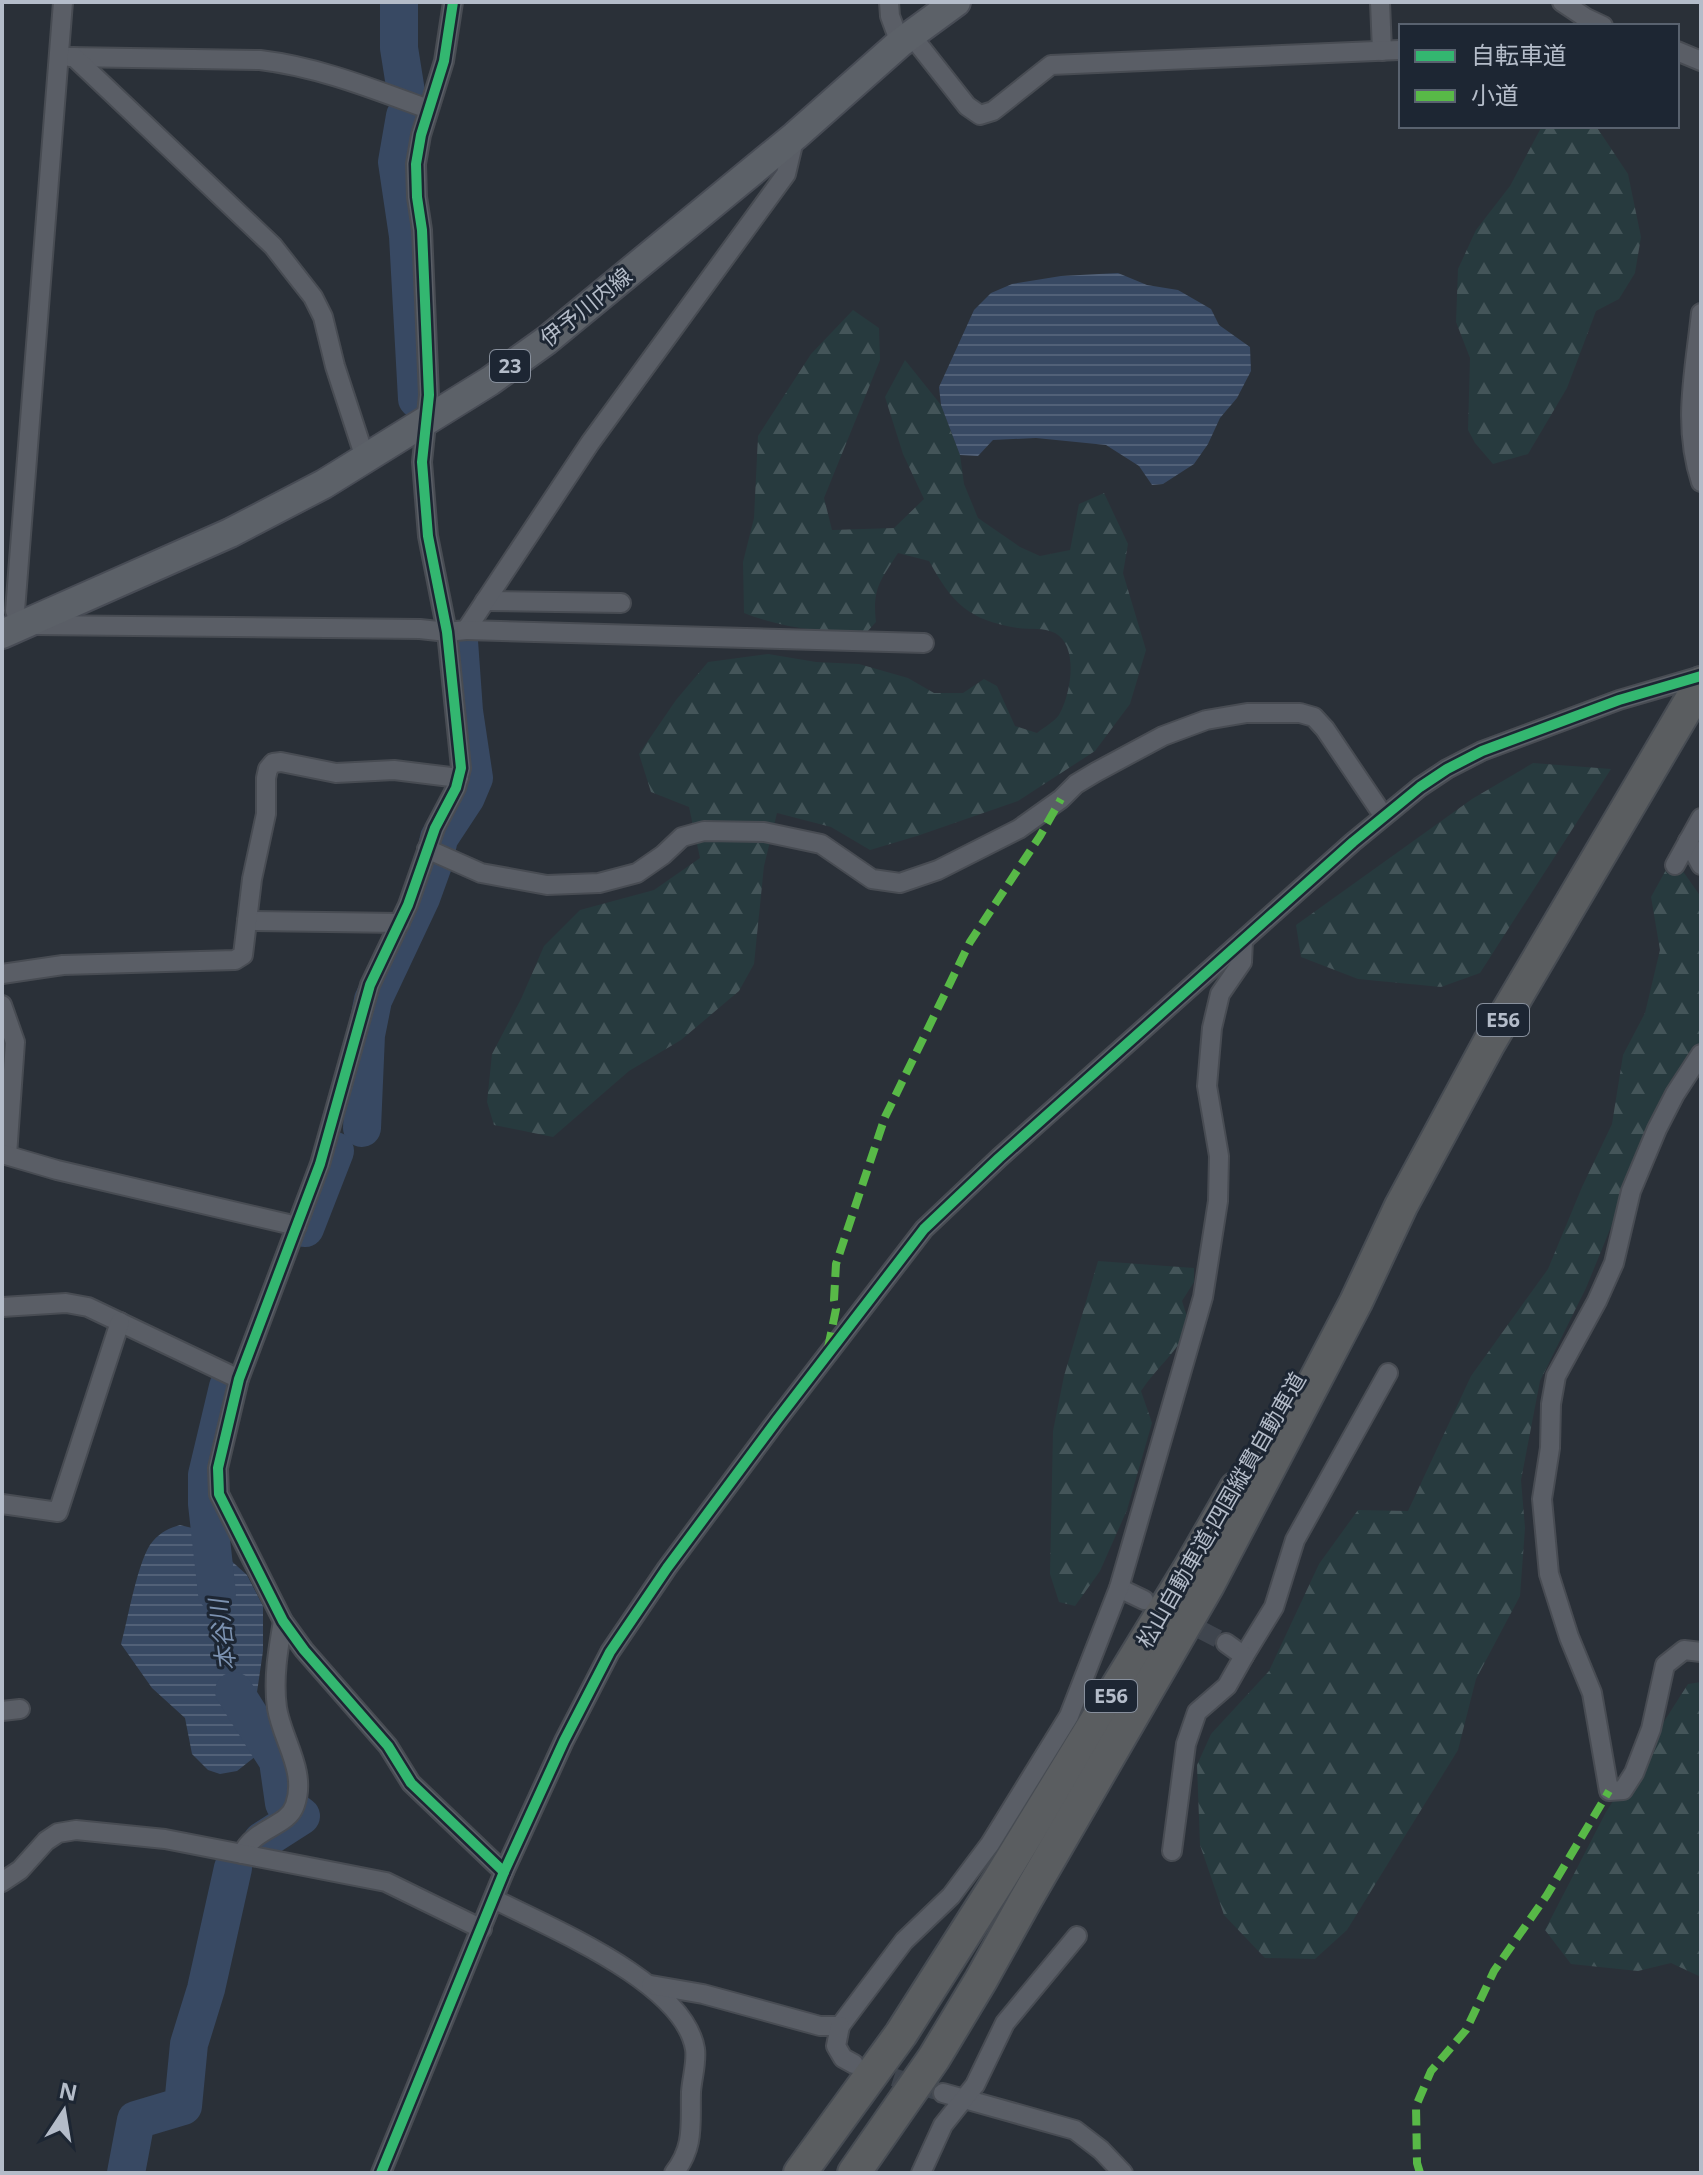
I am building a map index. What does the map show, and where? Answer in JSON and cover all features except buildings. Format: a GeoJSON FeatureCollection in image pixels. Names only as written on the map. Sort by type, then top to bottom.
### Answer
{"type":"FeatureCollection","features":[{"type":"Feature","properties":{"kind":"highway","name":"松山自動車道;四国縦貫自動車道"},"geometry":{"type":"LineString","coordinates":[[854,2173],[934,2058],[981,1980],[1208,1585],[1356,1302],[1401,1206],[1489,1043],[1701,683]]}},
{"type":"Feature","properties":{"kind":"highway","name":"松山自動車道;四国縦貫自動車道"},"geometry":{"type":"LineString","coordinates":[[800,2173],[901,2034],[1007,1866],[1188,1571],[1345,1294],[1401,1206]]}},
{"type":"Feature","properties":{"kind":"main road","name":"伊予川内線"},"geometry":{"type":"LineString","coordinates":[[9,626],[230,533],[324,484],[490,381],[547,340],[795,136],[906,39],[955,2]]}},
{"type":"Feature","properties":{"kind":"street"},"geometry":{"type":"LineString","coordinates":[[63,2],[66,57],[15,611],[9,626],[420,629],[924,643]]}},
{"type":"Feature","properties":{"kind":"street"},"geometry":{"type":"LineString","coordinates":[[453,2],[444,61],[428,109],[416,164],[429,381],[422,462],[428,536],[456,631],[459,778],[427,849],[408,905],[370,985],[320,1164],[239,1379],[218,1468],[219,1494],[283,1621],[304,1650],[388,1746],[411,1783],[504,1872]]}},
{"type":"Feature","properties":{"kind":"street"},"geometry":{"type":"LineString","coordinates":[[889,2],[890,16],[906,39],[967,106],[980,115],[993,111],[1051,65],[1391,50],[1380,2]]}},
{"type":"Feature","properties":{"kind":"street"},"geometry":{"type":"LineString","coordinates":[[1562,2],[1599,24]]}},
{"type":"Feature","properties":{"kind":"street"},"geometry":{"type":"LineString","coordinates":[[1679,52],[1701,61]]}},
{"type":"Feature","properties":{"kind":"street"},"geometry":{"type":"LineString","coordinates":[[66,57],[289,63],[428,109]]}},
{"type":"Feature","properties":{"kind":"street"},"geometry":{"type":"LineString","coordinates":[[66,57],[273,246],[313,297],[323,317],[335,366],[365,458]]}},
{"type":"Feature","properties":{"kind":"street"},"geometry":{"type":"LineString","coordinates":[[456,631],[485,601],[590,443],[786,174],[795,136]]}},
{"type":"Feature","properties":{"kind":"street"},"geometry":{"type":"LineString","coordinates":[[1701,313],[1689,423],[1692,454],[1701,482]]}},
{"type":"Feature","properties":{"kind":"street"},"geometry":{"type":"LineString","coordinates":[[485,601],[621,603]]}},
{"type":"Feature","properties":{"kind":"street"},"geometry":{"type":"LineString","coordinates":[[381,2173],[504,1872],[564,1741],[610,1652],[740,1469],[915,1240],[999,1158],[1383,815],[1447,769],[1482,751],[1619,700],[1701,676]]}},
{"type":"Feature","properties":{"kind":"street"},"geometry":{"type":"LineString","coordinates":[[427,849],[481,873],[547,885],[599,883],[637,873],[682,837],[704,831],[764,832],[821,844],[872,879],[900,883],[938,870],[1019,829],[1061,799],[1076,784],[1163,736],[1206,720],[1247,713],[1300,713],[1314,717],[1383,815]]}},
{"type":"Feature","properties":{"kind":"street"},"geometry":{"type":"LineString","coordinates":[[2,974],[63,965],[235,960],[243,955],[252,879],[266,814],[266,778],[273,763],[336,773],[394,770],[459,778]]}},
{"type":"Feature","properties":{"kind":"street"},"geometry":{"type":"LineString","coordinates":[[1675,865],[1701,818]]}},
{"type":"Feature","properties":{"kind":"street"},"geometry":{"type":"LineString","coordinates":[[1688,841],[1701,865]]}},
{"type":"Feature","properties":{"kind":"street"},"geometry":{"type":"LineString","coordinates":[[247,921],[400,923]]}},
{"type":"Feature","properties":{"kind":"street"},"geometry":{"type":"LineString","coordinates":[[854,2064],[843,2058],[836,2046],[840,2026],[904,1941],[951,1896],[990,1844],[1069,1716],[1119,1588],[1203,1297],[1218,1201],[1219,1156],[1207,1086],[1212,1028],[1220,994],[1242,962],[1243,940]]}},
{"type":"Feature","properties":{"kind":"street"},"geometry":{"type":"LineString","coordinates":[[2,1005],[15,1042],[4,1155],[297,1226]]}},
{"type":"Feature","properties":{"kind":"street"},"geometry":{"type":"LineString","coordinates":[[1701,1054],[1657,1129],[1631,1191],[1614,1263],[1556,1376],[1551,1404],[1550,1448],[1542,1499],[1549,1574],[1569,1637],[1592,1693],[1609,1791],[1623,1790],[1634,1773],[1651,1729],[1665,1665],[1684,1650],[1701,1652]]}},
{"type":"Feature","properties":{"kind":"street"},"geometry":{"type":"LineString","coordinates":[[2,1307],[66,1303],[88,1307],[239,1379]]}},
{"type":"Feature","properties":{"kind":"street"},"geometry":{"type":"LineString","coordinates":[[2,1504],[58,1512],[120,1322]]}},
{"type":"Feature","properties":{"kind":"street"},"geometry":{"type":"LineString","coordinates":[[1172,1851],[1186,1744],[1197,1712],[1227,1686],[1274,1607],[1295,1540],[1388,1373]]}},
{"type":"Feature","properties":{"kind":"street"},"geometry":{"type":"LineString","coordinates":[[1119,1588],[1144,1600]]}},
{"type":"Feature","properties":{"kind":"street"},"geometry":{"type":"LineString","coordinates":[[242,1854],[248,1842],[286,1819],[295,1806],[298,1784],[296,1763],[278,1710],[275,1681],[283,1621]]}},
{"type":"Feature","properties":{"kind":"street"},"geometry":{"type":"LineString","coordinates":[[1226,1643],[1244,1656]]}},
{"type":"Feature","properties":{"kind":"street"},"geometry":{"type":"LineString","coordinates":[[2,1882],[20,1870],[46,1841],[58,1833],[76,1830],[165,1839],[386,1882],[482,1929]]}},
{"type":"Feature","properties":{"kind":"street"},"geometry":{"type":"LineString","coordinates":[[494,1899],[591,1948],[651,1985],[687,2026],[696,2050],[691,2087],[690,2144],[684,2160],[674,2173]]}},
{"type":"Feature","properties":{"kind":"street"},"geometry":{"type":"LineString","coordinates":[[921,2173],[943,2125],[975,2085],[1005,2023],[1077,1936]]}},
{"type":"Feature","properties":{"kind":"street"},"geometry":{"type":"LineString","coordinates":[[651,1985],[703,1994],[820,2026],[840,2026]]}},
{"type":"Feature","properties":{"kind":"street"},"geometry":{"type":"LineString","coordinates":[[943,2093],[1075,2130],[1101,2150],[1123,2173]]}},
{"type":"Feature","properties":{"kind":"green space"},"geometry":{"type":"Polygon","coordinates":[[[1541,128],[1598,129],[1628,174],[1641,237],[1635,273],[1619,299],[1596,311],[1567,388],[1528,454],[1493,464],[1468,430],[1470,358],[1456,322],[1458,269],[1476,230],[1510,186],[1541,128]]]}},
{"type":"Feature","properties":{"kind":"green space"},"geometry":{"type":"Polygon","coordinates":[[[853,310],[879,328],[880,360],[824,498],[832,530],[894,528],[924,499],[903,454],[885,397],[905,360],[941,405],[960,455],[964,484],[978,518],[1020,547],[1040,556],[1070,550],[1079,504],[1104,493],[1128,544],[1123,573],[1146,650],[1130,704],[1095,751],[1018,801],[917,836],[870,850],[831,827],[777,813],[764,866],[754,964],[739,991],[681,1040],[629,1071],[553,1137],[494,1125],[487,1102],[492,1054],[544,946],[580,910],[654,890],[700,858],[689,807],[651,792],[639,754],[676,700],[708,662],[768,654],[816,662],[859,664],[908,678],[934,693],[963,693],[984,679],[997,686],[1015,726],[1037,733],[1056,719],[1064,704],[1071,670],[1063,639],[1050,631],[1001,625],[974,614],[954,599],[929,561],[898,553],[879,585],[875,601],[876,622],[866,633],[804,629],[744,613],[743,562],[754,518],[758,436],[811,354],[853,310]]]}},
{"type":"Feature","properties":{"kind":"green space"},"geometry":{"type":"Polygon","coordinates":[[[1533,763],[1611,769],[1480,973],[1441,987],[1358,979],[1301,957],[1296,925],[1472,799],[1533,763]]]}},
{"type":"Feature","properties":{"kind":"green space"},"geometry":{"type":"Polygon","coordinates":[[[1673,857],[1701,897],[1701,1046],[1672,1078],[1586,1288],[1540,1381],[1521,1480],[1525,1528],[1520,1596],[1476,1679],[1458,1750],[1347,1930],[1315,1959],[1265,1958],[1224,1915],[1200,1845],[1197,1765],[1211,1734],[1269,1671],[1319,1564],[1358,1510],[1408,1511],[1471,1376],[1548,1269],[1612,1124],[1623,1055],[1645,1013],[1660,950],[1651,897],[1673,857]]]}},
{"type":"Feature","properties":{"kind":"green space"},"geometry":{"type":"Polygon","coordinates":[[[1098,1261],[1194,1268],[1194,1282],[1182,1301],[1190,1326],[1141,1391],[1152,1423],[1127,1510],[1100,1571],[1075,1606],[1059,1602],[1050,1574],[1053,1431],[1064,1376],[1098,1261]]]}},
{"type":"Feature","properties":{"kind":"green space"},"geometry":{"type":"Polygon","coordinates":[[[1701,1682],[1701,1977],[1671,1963],[1638,1971],[1571,1964],[1545,1930],[1606,1812],[1688,1684],[1701,1682]]]}},
{"type":"Feature","properties":{"kind":"water"},"geometry":{"type":"Polygon","coordinates":[[[1118,273],[1147,285],[1178,290],[1211,309],[1219,325],[1250,347],[1251,371],[1194,464],[1163,484],[1152,485],[1139,466],[1106,445],[1036,438],[993,440],[978,456],[960,455],[941,405],[939,387],[974,310],[991,293],[1012,284],[1061,276],[1118,273]]]}},
{"type":"Feature","properties":{"kind":"water"},"geometry":{"type":"Polygon","coordinates":[[[180,1525],[196,1529],[247,1575],[263,1606],[263,1651],[256,1699],[256,1717],[263,1737],[261,1752],[237,1771],[220,1774],[208,1770],[192,1754],[185,1718],[152,1688],[121,1644],[138,1574],[148,1549],[162,1533],[180,1525]]]}},
{"type":"Feature","properties":{"kind":"waterway","name":"本谷川"},"geometry":{"type":"LineString","coordinates":[[399,2],[399,48],[406,92]]}},
{"type":"Feature","properties":{"kind":"waterway","name":"本谷川"},"geometry":{"type":"LineString","coordinates":[[405,116],[397,162],[408,236],[417,399]]}},
{"type":"Feature","properties":{"kind":"waterway","name":"本谷川"},"geometry":{"type":"LineString","coordinates":[[362,1128],[366,1035],[373,1000],[421,898],[439,838],[466,797],[474,778],[464,711],[459,641]]}},
{"type":"Feature","properties":{"kind":"waterway","name":"本谷川"},"geometry":{"type":"LineString","coordinates":[[305,1228],[335,1151]]}},
{"type":"Feature","properties":{"kind":"waterway","name":"本谷川"},"geometry":{"type":"LineString","coordinates":[[217,1593],[207,1504],[207,1475],[228,1387]]}},
{"type":"Feature","properties":{"kind":"waterway","name":"本谷川"},"geometry":{"type":"LineString","coordinates":[[234,1691],[278,1761],[284,1803],[301,1816],[262,1841]]}},
{"type":"Feature","properties":{"kind":"waterway","name":"本谷川"},"geometry":{"type":"LineString","coordinates":[[126,2173],[136,2120],[183,2106],[189,2044],[206,1989],[233,1868]]}},
{"type":"Feature","properties":{"kind":"tunnel"},"geometry":{"type":"LineString","coordinates":[[1178,1618],[1226,1643]]}},
{"type":"Feature","properties":{"kind":"tunnel"},"geometry":{"type":"LineString","coordinates":[[868,2069],[943,2093]]}},
{"type":"Feature","properties":{"kind":"marked path"},"geometry":{"type":"LineString","coordinates":[[828,1348],[836,1309],[836,1264],[885,1117],[970,942],[1061,799]]}},
{"type":"Feature","properties":{"kind":"marked path"},"geometry":{"type":"LineString","coordinates":[[1420,2173],[1416,2106],[1431,2071],[1466,2030],[1494,1971],[1547,1895],[1609,1791]]}},
{"type":"Feature","properties":{"kind":"cycle path"},"geometry":{"type":"LineString","coordinates":[[453,2],[444,61],[421,135],[416,164],[429,395],[422,462],[428,536],[447,632],[461,768],[456,788],[435,828],[408,905],[370,985],[320,1164],[239,1379],[218,1468],[219,1494],[283,1621],[304,1650],[388,1746],[411,1783],[504,1872]]}},
{"type":"Feature","properties":{"kind":"cycle path"},"geometry":{"type":"LineString","coordinates":[[381,2173],[504,1872],[564,1741],[610,1652],[667,1568],[924,1229],[999,1158],[1353,842],[1420,787],[1482,751],[1619,700],[1701,676]]}}]}
